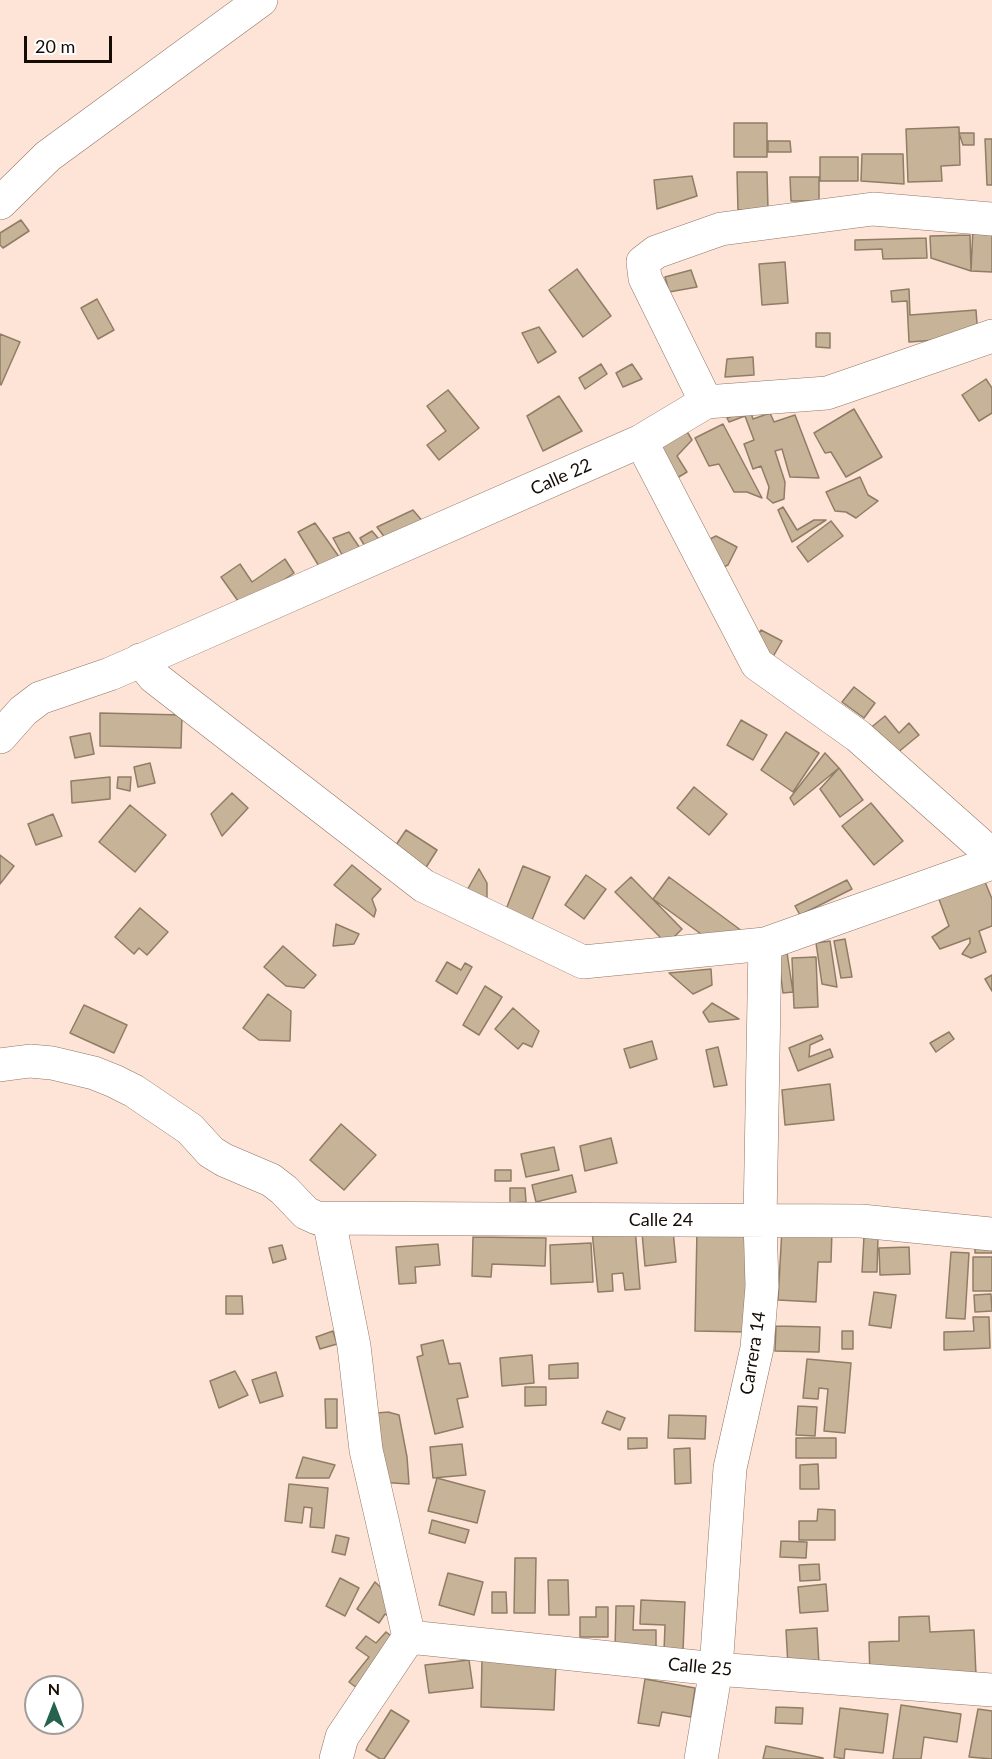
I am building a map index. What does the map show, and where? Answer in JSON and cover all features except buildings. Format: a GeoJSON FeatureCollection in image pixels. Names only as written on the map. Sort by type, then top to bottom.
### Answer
{"type":"FeatureCollection","features":[{"type":"Feature","properties":{"kind":"street"},"geometry":{"type":"LineString","coordinates":[[0,203],[48,156],[261,0]]}},
{"type":"Feature","properties":{"kind":"street"},"geometry":{"type":"LineString","coordinates":[[706,402],[645,278],[643,262],[656,252],[721,229],[873,209],[992,219]]}},
{"type":"Feature","properties":{"kind":"street","name":"Calle 22"},"geometry":{"type":"LineString","coordinates":[[0,736],[23,711],[40,698],[110,674],[641,441],[706,402],[827,393],[992,336]]}},
{"type":"Feature","properties":{"kind":"street"},"geometry":{"type":"LineString","coordinates":[[641,441],[757,664],[858,736],[992,855]]}},
{"type":"Feature","properties":{"kind":"street"},"geometry":{"type":"LineString","coordinates":[[140,660],[154,678],[424,886],[583,962],[765,944],[992,863]]}},
{"type":"Feature","properties":{"kind":"street","name":"Carrera 14"},"geometry":{"type":"LineString","coordinates":[[701,1759],[716,1669],[730,1468],[757,1348],[762,1286],[760,1220],[765,944]]}},
{"type":"Feature","properties":{"kind":"street"},"geometry":{"type":"LineString","coordinates":[[0,1065],[30,1061],[52,1063],[83,1070],[114,1081],[134,1091],[189,1129],[211,1152],[271,1180],[306,1213],[329,1220],[354,1346],[366,1450],[409,1637],[342,1737],[336,1759]]}},
{"type":"Feature","properties":{"kind":"street","name":"Calle 24"},"geometry":{"type":"LineString","coordinates":[[329,1220],[861,1221],[992,1234]]}},
{"type":"Feature","properties":{"kind":"street","name":"Calle 25"},"geometry":{"type":"LineString","coordinates":[[409,1637],[716,1669],[992,1690]]}}]}
